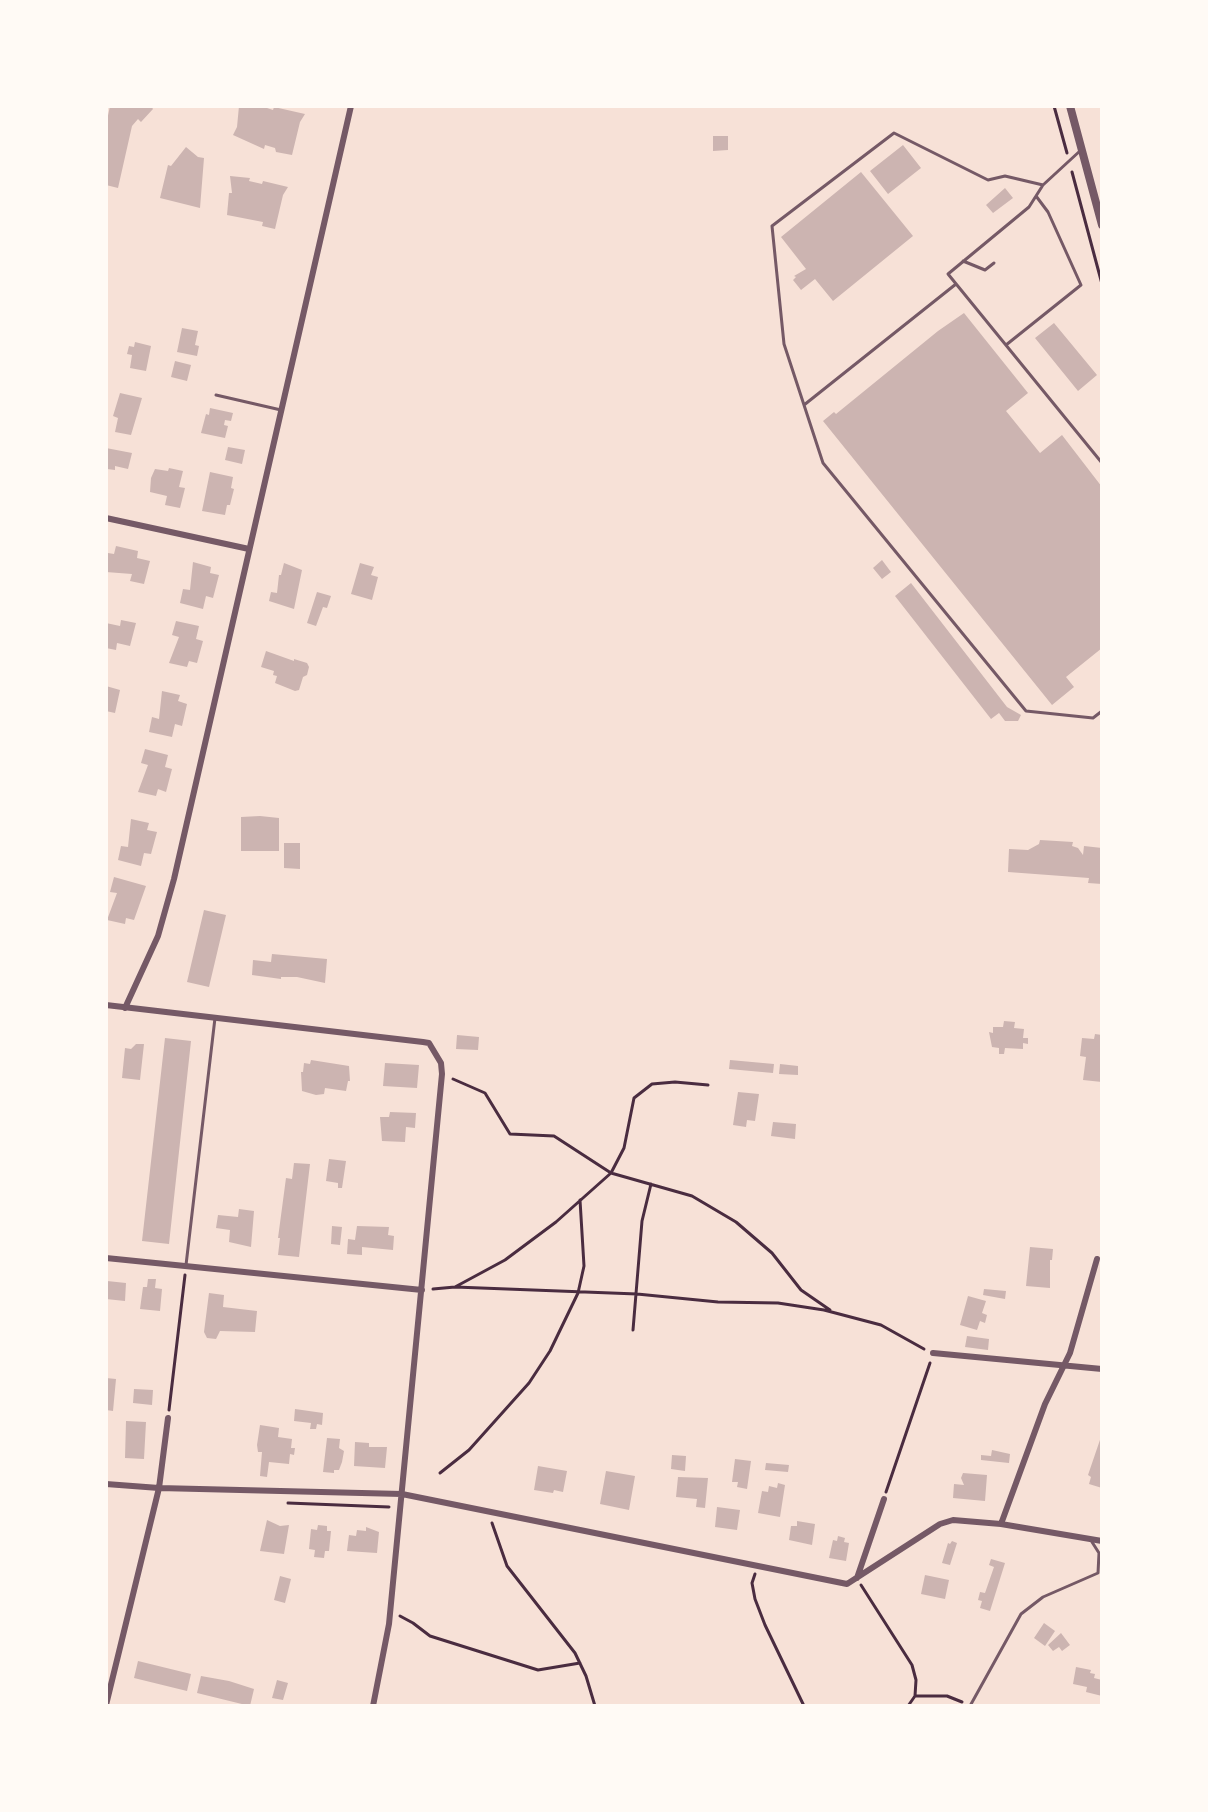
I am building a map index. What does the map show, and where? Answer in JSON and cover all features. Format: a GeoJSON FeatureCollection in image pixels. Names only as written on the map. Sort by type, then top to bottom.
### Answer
{"type":"FeatureCollection","features":[{"type":"Feature","properties":{"kind":"street"},"geometry":{"type":"LineString","coordinates":[[125,1008],[158,936],[351,106]]}},
{"type":"Feature","properties":{"kind":"street"},"geometry":{"type":"LineString","coordinates":[[1070,106],[1102,225]]}},
{"type":"Feature","properties":{"kind":"street"},"geometry":{"type":"LineString","coordinates":[[106,518],[249,549]]}},
{"type":"Feature","properties":{"kind":"street"},"geometry":{"type":"LineString","coordinates":[[106,1005],[429,1043],[441,1063],[390,1613],[373,1706]]}},
{"type":"Feature","properties":{"kind":"street"},"geometry":{"type":"LineString","coordinates":[[106,1258],[422,1290]]}},
{"type":"Feature","properties":{"kind":"street"},"geometry":{"type":"LineString","coordinates":[[1001,1524],[1045,1404],[1064,1366],[1097,1259]]}},
{"type":"Feature","properties":{"kind":"street"},"geometry":{"type":"LineString","coordinates":[[933,1353],[1102,1369]]}},
{"type":"Feature","properties":{"kind":"street"},"geometry":{"type":"LineString","coordinates":[[106,1705],[159,1488],[168,1418]]}},
{"type":"Feature","properties":{"kind":"street"},"geometry":{"type":"LineString","coordinates":[[106,1484],[402,1494],[847,1584],[940,1524],[953,1520],[1001,1524],[1102,1541]]}},
{"type":"Feature","properties":{"kind":"street"},"geometry":{"type":"LineString","coordinates":[[857,1578],[884,1499]]}},
{"type":"Feature","properties":{"kind":"lane"},"geometry":{"type":"LineString","coordinates":[[1043,185],[1005,176],[988,180],[894,133],[772,226],[784,344],[823,463],[1026,711],[1093,718],[1102,711]]}},
{"type":"Feature","properties":{"kind":"lane"},"geometry":{"type":"LineString","coordinates":[[1081,150],[1043,185],[1029,207],[948,274],[1102,463]]}},
{"type":"Feature","properties":{"kind":"lane"},"geometry":{"type":"LineString","coordinates":[[1005,345],[1081,285],[1048,212],[1036,196]]}},
{"type":"Feature","properties":{"kind":"lane"},"geometry":{"type":"LineString","coordinates":[[963,261],[985,270],[994,263]]}},
{"type":"Feature","properties":{"kind":"lane"},"geometry":{"type":"LineString","coordinates":[[804,405],[956,284]]}},
{"type":"Feature","properties":{"kind":"lane"},"geometry":{"type":"LineString","coordinates":[[216,395],[281,410]]}},
{"type":"Feature","properties":{"kind":"lane"},"geometry":{"type":"LineString","coordinates":[[186,1267],[215,1018]]}},
{"type":"Feature","properties":{"kind":"lane"},"geometry":{"type":"LineString","coordinates":[[971,1706],[1021,1614],[1043,1597],[1100,1571],[1099,1553],[1090,1539]]}},
{"type":"Feature","properties":{"kind":"path"},"geometry":{"type":"LineString","coordinates":[[1054,106],[1102,284]]}},
{"type":"Feature","properties":{"kind":"path"},"geometry":{"type":"LineString","coordinates":[[442,1074],[485,1093],[510,1134],[554,1136],[611,1173],[692,1196],[736,1222],[772,1253],[801,1290],[835,1313]]}},
{"type":"Feature","properties":{"kind":"path"},"geometry":{"type":"LineString","coordinates":[[455,1287],[505,1260],[556,1222],[611,1173],[624,1148],[634,1098],[652,1084],[675,1082],[708,1085]]}},
{"type":"Feature","properties":{"kind":"path"},"geometry":{"type":"LineString","coordinates":[[633,1330],[642,1221],[651,1184]]}},
{"type":"Feature","properties":{"kind":"path"},"geometry":{"type":"LineString","coordinates":[[440,1473],[469,1450],[529,1383],[550,1351],[578,1293],[584,1266],[580,1200]]}},
{"type":"Feature","properties":{"kind":"path"},"geometry":{"type":"LineString","coordinates":[[168,1418],[186,1267]]}},
{"type":"Feature","properties":{"kind":"path"},"geometry":{"type":"LineString","coordinates":[[422,1290],[455,1287],[778,1303],[881,1325],[933,1353],[884,1499]]}},
{"type":"Feature","properties":{"kind":"path"},"geometry":{"type":"LineString","coordinates":[[278,1503],[401,1508]]}},
{"type":"Feature","properties":{"kind":"path"},"geometry":{"type":"LineString","coordinates":[[489,1511],[507,1566],[559,1631],[580,1663],[595,1706]]}},
{"type":"Feature","properties":{"kind":"path"},"geometry":{"type":"LineString","coordinates":[[756,1566],[752,1583],[755,1599],[804,1706]]}},
{"type":"Feature","properties":{"kind":"path"},"geometry":{"type":"LineString","coordinates":[[857,1578],[912,1665],[916,1680],[915,1696],[908,1706]]}},
{"type":"Feature","properties":{"kind":"path"},"geometry":{"type":"LineString","coordinates":[[390,1613],[413,1623],[430,1636],[538,1670],[580,1663]]}},
{"type":"Feature","properties":{"kind":"path"},"geometry":{"type":"LineString","coordinates":[[915,1696],[947,1696],[971,1706]]}},
{"type":"Feature","properties":{"kind":"building"},"geometry":{"type":"Polygon","coordinates":[[[110,106],[151,106],[153,109],[141,122],[138,119],[132,126],[118,188],[106,185],[106,125],[110,106]]]}},
{"type":"Feature","properties":{"kind":"building"},"geometry":{"type":"Polygon","coordinates":[[[239,106],[261,106],[273,110],[274,107],[305,114],[292,155],[276,152],[275,148],[265,145],[264,149],[233,135],[239,106]]]}},
{"type":"Feature","properties":{"kind":"building"},"geometry":{"type":"Polygon","coordinates":[[[713,136],[728,136],[728,150],[713,151],[713,136]]]}},
{"type":"Feature","properties":{"kind":"building"},"geometry":{"type":"Polygon","coordinates":[[[903,145],[921,168],[888,194],[870,171],[903,145]]]}},
{"type":"Feature","properties":{"kind":"building"},"geometry":{"type":"Polygon","coordinates":[[[186,147],[204,158],[200,208],[160,198],[168,165],[171,166],[186,147]]]}},
{"type":"Feature","properties":{"kind":"building"},"geometry":{"type":"Polygon","coordinates":[[[861,172],[913,236],[833,301],[815,279],[801,290],[793,280],[794,276],[806,269],[781,237],[861,172]]]}},
{"type":"Feature","properties":{"kind":"building"},"geometry":{"type":"Polygon","coordinates":[[[230,176],[288,187],[283,195],[275,229],[262,226],[263,222],[227,215],[229,193],[232,193],[230,176]]]}},
{"type":"Feature","properties":{"kind":"building"},"geometry":{"type":"Polygon","coordinates":[[[1005,188],[1013,198],[993,213],[986,205],[1005,188]]]}},
{"type":"Feature","properties":{"kind":"building"},"geometry":{"type":"Polygon","coordinates":[[[964,313],[1028,393],[1006,411],[1040,453],[1062,435],[1102,487],[1102,648],[1066,677],[1074,687],[1052,705],[823,421],[964,313]]]}},
{"type":"Feature","properties":{"kind":"building"},"geometry":{"type":"Polygon","coordinates":[[[1054,323],[1097,375],[1078,391],[1035,338],[1054,323]]]}},
{"type":"Feature","properties":{"kind":"building"},"geometry":{"type":"Polygon","coordinates":[[[182,328],[198,331],[195,345],[199,346],[197,356],[177,352],[182,328]]]}},
{"type":"Feature","properties":{"kind":"building"},"geometry":{"type":"Polygon","coordinates":[[[135,342],[151,346],[146,371],[130,368],[132,355],[127,354],[129,346],[134,347],[135,342]]]}},
{"type":"Feature","properties":{"kind":"building"},"geometry":{"type":"Polygon","coordinates":[[[175,361],[191,365],[187,381],[171,377],[175,361]]]}},
{"type":"Feature","properties":{"kind":"building"},"geometry":{"type":"Polygon","coordinates":[[[120,393],[142,398],[131,435],[115,432],[118,418],[113,416],[120,393]]]}},
{"type":"Feature","properties":{"kind":"building"},"geometry":{"type":"Polygon","coordinates":[[[210,408],[233,413],[231,421],[225,420],[224,425],[228,426],[225,438],[201,433],[210,408]]]}},
{"type":"Feature","properties":{"kind":"building"},"geometry":{"type":"Polygon","coordinates":[[[228,447],[245,450],[242,464],[225,460],[228,447]]]}},
{"type":"Feature","properties":{"kind":"building"},"geometry":{"type":"Polygon","coordinates":[[[106,448],[132,453],[128,469],[115,466],[115,470],[107,469],[106,448]]]}},
{"type":"Feature","properties":{"kind":"building"},"geometry":{"type":"Polygon","coordinates":[[[169,468],[183,471],[179,487],[185,488],[180,508],[165,505],[167,496],[150,492],[155,469],[168,471],[169,468]]]}},
{"type":"Feature","properties":{"kind":"building"},"geometry":{"type":"Polygon","coordinates":[[[210,472],[233,477],[231,488],[234,489],[225,515],[202,511],[210,472]]]}},
{"type":"Feature","properties":{"kind":"building"},"geometry":{"type":"Polygon","coordinates":[[[116,546],[138,551],[137,558],[150,561],[144,584],[130,581],[132,574],[106,572],[108,553],[114,554],[116,546]]]}},
{"type":"Feature","properties":{"kind":"building"},"geometry":{"type":"Polygon","coordinates":[[[882,560],[891,572],[882,579],[873,568],[882,560]]]}},
{"type":"Feature","properties":{"kind":"building"},"geometry":{"type":"Polygon","coordinates":[[[193,562],[211,567],[210,573],[219,575],[213,598],[206,596],[203,609],[180,603],[183,589],[190,590],[193,562]]]}},
{"type":"Feature","properties":{"kind":"building"},"geometry":{"type":"Polygon","coordinates":[[[284,563],[302,570],[294,609],[269,601],[271,592],[277,593],[284,563]]]}},
{"type":"Feature","properties":{"kind":"building"},"geometry":{"type":"Polygon","coordinates":[[[360,563],[374,567],[371,575],[378,577],[372,600],[351,594],[360,563]]]}},
{"type":"Feature","properties":{"kind":"building"},"geometry":{"type":"Polygon","coordinates":[[[911,583],[1007,707],[1021,715],[1018,721],[1005,721],[999,713],[991,719],[895,596],[911,583]]]}},
{"type":"Feature","properties":{"kind":"building"},"geometry":{"type":"Polygon","coordinates":[[[317,592],[331,596],[316,626],[307,623],[317,592]]]}},
{"type":"Feature","properties":{"kind":"building"},"geometry":{"type":"Polygon","coordinates":[[[121,620],[136,623],[130,646],[117,643],[116,650],[106,648],[106,623],[120,626],[121,620]]]}},
{"type":"Feature","properties":{"kind":"building"},"geometry":{"type":"Polygon","coordinates":[[[176,621],[199,626],[196,639],[203,641],[197,663],[189,661],[187,667],[169,663],[179,637],[172,635],[176,621]]]}},
{"type":"Feature","properties":{"kind":"building"},"geometry":{"type":"Polygon","coordinates":[[[266,651],[307,663],[307,675],[303,677],[299,690],[275,683],[277,676],[273,675],[274,671],[261,667],[266,651]]]}},
{"type":"Feature","properties":{"kind":"building"},"geometry":{"type":"Polygon","coordinates":[[[106,686],[120,690],[115,713],[106,711],[106,686]]]}},
{"type":"Feature","properties":{"kind":"building"},"geometry":{"type":"Polygon","coordinates":[[[162,691],[180,695],[178,701],[187,704],[182,726],[175,724],[172,737],[149,732],[152,717],[159,719],[162,691]]]}},
{"type":"Feature","properties":{"kind":"building"},"geometry":{"type":"Polygon","coordinates":[[[145,749],[168,755],[165,767],[172,769],[166,792],[158,789],[156,796],[138,792],[148,765],[141,763],[145,749]]]}},
{"type":"Feature","properties":{"kind":"building"},"geometry":{"type":"Polygon","coordinates":[[[241,817],[279,818],[279,851],[241,851],[241,817]]]}},
{"type":"Feature","properties":{"kind":"building"},"geometry":{"type":"Polygon","coordinates":[[[131,819],[149,823],[147,830],[157,832],[151,854],[144,853],[141,866],[118,860],[121,846],[128,847],[131,819]]]}},
{"type":"Feature","properties":{"kind":"building"},"geometry":{"type":"Polygon","coordinates":[[[1040,840],[1073,842],[1072,846],[1083,855],[1084,846],[1102,848],[1102,884],[1088,883],[1089,878],[1008,872],[1009,849],[1028,850],[1039,844],[1040,840]]]}},
{"type":"Feature","properties":{"kind":"building"},"geometry":{"type":"Polygon","coordinates":[[[284,843],[300,843],[300,869],[284,868],[284,843]]]}},
{"type":"Feature","properties":{"kind":"building"},"geometry":{"type":"Polygon","coordinates":[[[114,877],[146,886],[134,920],[126,918],[125,924],[107,920],[117,893],[110,892],[114,877]]]}},
{"type":"Feature","properties":{"kind":"building"},"geometry":{"type":"Polygon","coordinates":[[[204,910],[226,915],[209,987],[187,982],[204,910]]]}},
{"type":"Feature","properties":{"kind":"building"},"geometry":{"type":"Polygon","coordinates":[[[272,954],[327,959],[325,983],[297,977],[281,979],[252,975],[253,960],[271,962],[272,954]]]}},
{"type":"Feature","properties":{"kind":"building"},"geometry":{"type":"Polygon","coordinates":[[[1004,1021],[1015,1022],[1014,1028],[1024,1029],[1023,1038],[1028,1038],[1028,1044],[1023,1043],[1023,1049],[1005,1048],[1004,1054],[999,1054],[999,1048],[992,1047],[989,1032],[993,1033],[993,1027],[1003,1027],[1004,1021]]]}},
{"type":"Feature","properties":{"kind":"building"},"geometry":{"type":"Polygon","coordinates":[[[1095,1034],[1102,1035],[1102,1082],[1083,1080],[1086,1057],[1080,1056],[1082,1038],[1094,1039],[1095,1034]]]}},
{"type":"Feature","properties":{"kind":"building"},"geometry":{"type":"Polygon","coordinates":[[[457,1035],[479,1037],[478,1050],[456,1049],[457,1035]]]}},
{"type":"Feature","properties":{"kind":"building"},"geometry":{"type":"Polygon","coordinates":[[[165,1038],[191,1041],[169,1244],[142,1241],[165,1038]]]}},
{"type":"Feature","properties":{"kind":"building"},"geometry":{"type":"Polygon","coordinates":[[[136,1044],[144,1044],[140,1080],[122,1078],[125,1048],[131,1049],[136,1044]]]}},
{"type":"Feature","properties":{"kind":"building"},"geometry":{"type":"Polygon","coordinates":[[[311,1060],[349,1066],[350,1081],[346,1091],[325,1088],[324,1094],[316,1095],[302,1091],[301,1072],[304,1063],[310,1064],[311,1060]]]}},
{"type":"Feature","properties":{"kind":"building"},"geometry":{"type":"Polygon","coordinates":[[[730,1060],[774,1064],[773,1073],[729,1069],[730,1060]]]}},
{"type":"Feature","properties":{"kind":"building"},"geometry":{"type":"Polygon","coordinates":[[[385,1063],[419,1065],[417,1088],[383,1086],[385,1063]]]}},
{"type":"Feature","properties":{"kind":"building"},"geometry":{"type":"Polygon","coordinates":[[[780,1064],[798,1066],[798,1075],[779,1074],[780,1064]]]}},
{"type":"Feature","properties":{"kind":"building"},"geometry":{"type":"Polygon","coordinates":[[[738,1092],[759,1094],[755,1121],[747,1120],[746,1127],[733,1125],[738,1092]]]}},
{"type":"Feature","properties":{"kind":"building"},"geometry":{"type":"Polygon","coordinates":[[[390,1112],[416,1113],[415,1128],[406,1127],[405,1142],[382,1141],[380,1117],[389,1117],[390,1112]]]}},
{"type":"Feature","properties":{"kind":"building"},"geometry":{"type":"Polygon","coordinates":[[[773,1122],[796,1124],[795,1139],[771,1136],[773,1122]]]}},
{"type":"Feature","properties":{"kind":"building"},"geometry":{"type":"Polygon","coordinates":[[[329,1159],[346,1161],[342,1188],[338,1188],[338,1183],[326,1181],[329,1159]]]}},
{"type":"Feature","properties":{"kind":"building"},"geometry":{"type":"Polygon","coordinates":[[[294,1163],[310,1164],[299,1257],[278,1255],[286,1178],[292,1179],[294,1163]]]}},
{"type":"Feature","properties":{"kind":"building"},"geometry":{"type":"Polygon","coordinates":[[[239,1209],[254,1211],[251,1247],[229,1242],[230,1230],[216,1228],[218,1215],[238,1217],[239,1209]]]}},
{"type":"Feature","properties":{"kind":"building"},"geometry":{"type":"Polygon","coordinates":[[[332,1226],[342,1227],[340,1245],[331,1244],[332,1226]]]}},
{"type":"Feature","properties":{"kind":"building"},"geometry":{"type":"Polygon","coordinates":[[[357,1226],[389,1227],[388,1235],[394,1236],[393,1250],[362,1247],[362,1255],[347,1254],[348,1239],[355,1240],[357,1226]]]}},
{"type":"Feature","properties":{"kind":"building"},"geometry":{"type":"Polygon","coordinates":[[[1030,1247],[1053,1249],[1050,1288],[1026,1286],[1030,1247]]]}},
{"type":"Feature","properties":{"kind":"building"},"geometry":{"type":"Polygon","coordinates":[[[148,1279],[156,1279],[155,1288],[162,1289],[160,1311],[140,1309],[143,1287],[147,1287],[148,1279]]]}},
{"type":"Feature","properties":{"kind":"building"},"geometry":{"type":"Polygon","coordinates":[[[107,1281],[126,1283],[125,1301],[106,1299],[107,1281]]]}},
{"type":"Feature","properties":{"kind":"building"},"geometry":{"type":"Polygon","coordinates":[[[984,1289],[1006,1291],[1005,1299],[983,1295],[984,1289]]]}},
{"type":"Feature","properties":{"kind":"building"},"geometry":{"type":"Polygon","coordinates":[[[209,1293],[224,1295],[223,1307],[257,1311],[255,1332],[220,1331],[216,1339],[207,1338],[204,1332],[209,1293]]]}},
{"type":"Feature","properties":{"kind":"building"},"geometry":{"type":"Polygon","coordinates":[[[968,1296],[986,1301],[982,1313],[987,1315],[985,1323],[980,1321],[977,1330],[960,1325],[968,1296]]]}},
{"type":"Feature","properties":{"kind":"building"},"geometry":{"type":"Polygon","coordinates":[[[967,1336],[989,1339],[988,1350],[965,1347],[967,1336]]]}},
{"type":"Feature","properties":{"kind":"building"},"geometry":{"type":"Polygon","coordinates":[[[106,1378],[116,1379],[113,1411],[106,1410],[106,1378]]]}},
{"type":"Feature","properties":{"kind":"building"},"geometry":{"type":"Polygon","coordinates":[[[134,1389],[153,1390],[152,1405],[133,1403],[134,1389]]]}},
{"type":"Feature","properties":{"kind":"building"},"geometry":{"type":"Polygon","coordinates":[[[295,1409],[323,1413],[322,1425],[317,1424],[316,1429],[310,1429],[311,1423],[294,1421],[295,1409]]]}},
{"type":"Feature","properties":{"kind":"building"},"geometry":{"type":"Polygon","coordinates":[[[126,1421],[146,1422],[144,1459],[125,1458],[126,1421]]]}},
{"type":"Feature","properties":{"kind":"building"},"geometry":{"type":"Polygon","coordinates":[[[260,1425],[279,1428],[278,1437],[292,1439],[291,1448],[295,1448],[294,1455],[290,1454],[289,1464],[269,1462],[267,1477],[260,1476],[262,1452],[258,1452],[257,1445],[260,1425]]]}},
{"type":"Feature","properties":{"kind":"building"},"geometry":{"type":"Polygon","coordinates":[[[1102,1434],[1102,1488],[1089,1484],[1091,1477],[1088,1475],[1102,1434]]]}},
{"type":"Feature","properties":{"kind":"building"},"geometry":{"type":"Polygon","coordinates":[[[327,1438],[340,1439],[339,1448],[344,1451],[339,1470],[334,1470],[334,1473],[323,1472],[327,1438]]]}},
{"type":"Feature","properties":{"kind":"building"},"geometry":{"type":"Polygon","coordinates":[[[355,1442],[369,1443],[369,1447],[387,1447],[385,1468],[354,1466],[355,1442]]]}},
{"type":"Feature","properties":{"kind":"building"},"geometry":{"type":"Polygon","coordinates":[[[992,1450],[1010,1454],[1009,1463],[981,1460],[981,1455],[991,1456],[992,1450]]]}},
{"type":"Feature","properties":{"kind":"building"},"geometry":{"type":"Polygon","coordinates":[[[672,1455],[686,1456],[685,1471],[671,1469],[672,1455]]]}},
{"type":"Feature","properties":{"kind":"building"},"geometry":{"type":"Polygon","coordinates":[[[735,1459],[751,1461],[747,1489],[737,1487],[738,1482],[732,1482],[735,1459]]]}},
{"type":"Feature","properties":{"kind":"building"},"geometry":{"type":"Polygon","coordinates":[[[766,1463],[789,1465],[788,1472],[765,1470],[766,1463]]]}},
{"type":"Feature","properties":{"kind":"building"},"geometry":{"type":"Polygon","coordinates":[[[538,1466],[567,1471],[563,1492],[534,1490],[538,1466]]]}},
{"type":"Feature","properties":{"kind":"building"},"geometry":{"type":"Polygon","coordinates":[[[606,1471],[635,1476],[629,1510],[600,1504],[606,1471]]]}},
{"type":"Feature","properties":{"kind":"building"},"geometry":{"type":"Polygon","coordinates":[[[963,1473],[987,1475],[985,1501],[953,1498],[954,1484],[964,1485],[961,1478],[963,1473]]]}},
{"type":"Feature","properties":{"kind":"building"},"geometry":{"type":"Polygon","coordinates":[[[678,1477],[708,1478],[705,1508],[696,1507],[697,1499],[676,1497],[678,1477]]]}},
{"type":"Feature","properties":{"kind":"building"},"geometry":{"type":"Polygon","coordinates":[[[778,1483],[785,1485],[780,1517],[758,1513],[762,1491],[768,1492],[769,1486],[777,1488],[778,1483]]]}},
{"type":"Feature","properties":{"kind":"building"},"geometry":{"type":"Polygon","coordinates":[[[717,1507],[740,1510],[737,1530],[715,1527],[717,1507]]]}},
{"type":"Feature","properties":{"kind":"building"},"geometry":{"type":"Polygon","coordinates":[[[267,1520],[280,1526],[289,1525],[284,1554],[260,1551],[267,1520]]]}},
{"type":"Feature","properties":{"kind":"building"},"geometry":{"type":"Polygon","coordinates":[[[797,1521],[815,1524],[812,1545],[789,1540],[791,1526],[797,1526],[797,1521]]]}},
{"type":"Feature","properties":{"kind":"building"},"geometry":{"type":"Polygon","coordinates":[[[318,1525],[327,1526],[327,1531],[331,1531],[329,1551],[325,1551],[324,1558],[314,1557],[315,1550],[309,1549],[311,1529],[317,1530],[318,1525]]]}},
{"type":"Feature","properties":{"kind":"building"},"geometry":{"type":"Polygon","coordinates":[[[366,1527],[379,1532],[377,1553],[347,1551],[349,1535],[356,1536],[357,1530],[366,1531],[366,1527]]]}},
{"type":"Feature","properties":{"kind":"building"},"geometry":{"type":"Polygon","coordinates":[[[838,1536],[849,1543],[846,1561],[829,1558],[833,1540],[837,1541],[838,1536]]]}},
{"type":"Feature","properties":{"kind":"building"},"geometry":{"type":"Polygon","coordinates":[[[948,1543],[957,1543],[950,1565],[942,1563],[948,1543]]]}},
{"type":"Feature","properties":{"kind":"building"},"geometry":{"type":"Polygon","coordinates":[[[991,1559],[1005,1563],[990,1611],[980,1608],[982,1601],[978,1600],[980,1592],[985,1593],[994,1567],[989,1565],[991,1559]]]}},
{"type":"Feature","properties":{"kind":"building"},"geometry":{"type":"Polygon","coordinates":[[[925,1575],[949,1580],[945,1599],[921,1594],[925,1575]]]}},
{"type":"Feature","properties":{"kind":"building"},"geometry":{"type":"Polygon","coordinates":[[[280,1576],[291,1579],[285,1603],[274,1600],[280,1576]]]}},
{"type":"Feature","properties":{"kind":"building"},"geometry":{"type":"Polygon","coordinates":[[[1044,1623],[1055,1631],[1045,1646],[1034,1638],[1044,1623]]]}},
{"type":"Feature","properties":{"kind":"building"},"geometry":{"type":"Polygon","coordinates":[[[1061,1633],[1070,1645],[1062,1651],[1059,1647],[1053,1651],[1048,1645],[1061,1633]]]}},
{"type":"Feature","properties":{"kind":"building"},"geometry":{"type":"Polygon","coordinates":[[[138,1661],[191,1674],[187,1691],[134,1678],[138,1661]]]}},
{"type":"Feature","properties":{"kind":"building"},"geometry":{"type":"Polygon","coordinates":[[[1076,1667],[1091,1670],[1094,1678],[1102,1680],[1102,1696],[1086,1692],[1087,1687],[1073,1684],[1076,1667]]]}},
{"type":"Feature","properties":{"kind":"building"},"geometry":{"type":"Polygon","coordinates":[[[201,1676],[254,1689],[250,1706],[197,1693],[201,1676]]]}},
{"type":"Feature","properties":{"kind":"building"},"geometry":{"type":"Polygon","coordinates":[[[277,1680],[288,1683],[283,1700],[272,1698],[277,1680]]]}}]}
